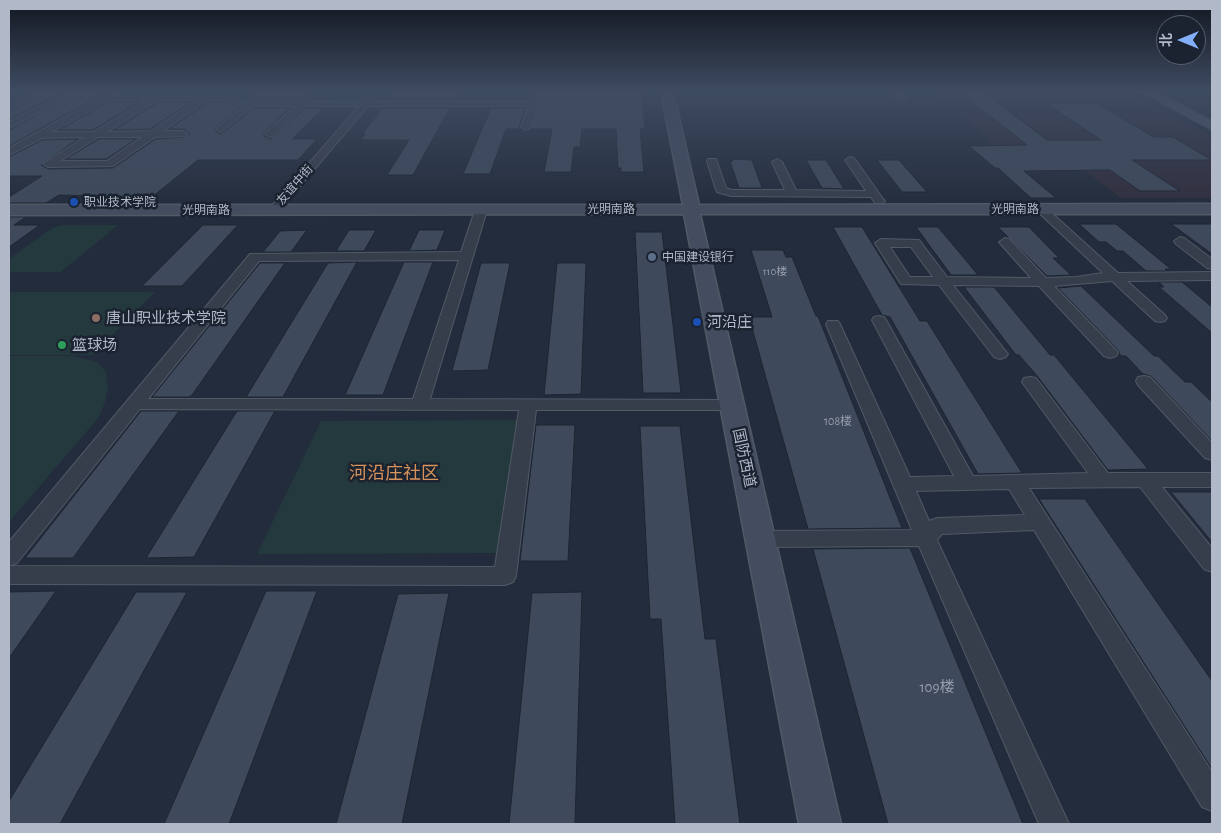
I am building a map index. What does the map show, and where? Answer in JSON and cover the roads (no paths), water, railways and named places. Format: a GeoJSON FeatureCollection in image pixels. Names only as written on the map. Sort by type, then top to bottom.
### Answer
{"type":"FeatureCollection","features":[{"type":"Feature","properties":{"kind":"main road","name":"国防西道"},"geometry":{"type":"LineString","coordinates":[[676,131],[820,824]]}},
{"type":"Feature","properties":{"kind":"main road","name":"光明南路"},"geometry":{"type":"LineString","coordinates":[[9,210],[1212,209]]}},
{"type":"Feature","properties":{"kind":"street"},"geometry":{"type":"LineString","coordinates":[[9,152],[47,131]]}},
{"type":"Feature","properties":{"kind":"street"},"geometry":{"type":"LineString","coordinates":[[102,131],[48,164],[109,164],[158,131]]}},
{"type":"Feature","properties":{"kind":"street"},"geometry":{"type":"LineString","coordinates":[[270,134],[273,131]]}},
{"type":"Feature","properties":{"kind":"street","name":"友谊中街"},"geometry":{"type":"LineString","coordinates":[[274,210],[342,131]]}},
{"type":"Feature","properties":{"kind":"street"},"geometry":{"type":"LineString","coordinates":[[40,135],[183,134]]}},
{"type":"Feature","properties":{"kind":"street"},"geometry":{"type":"LineString","coordinates":[[850,160],[885,209]]}},
{"type":"Feature","properties":{"kind":"street"},"geometry":{"type":"LineString","coordinates":[[712,161],[721,190],[731,193],[874,194]]}},
{"type":"Feature","properties":{"kind":"street"},"geometry":{"type":"LineString","coordinates":[[777,162],[792,194]]}},
{"type":"Feature","properties":{"kind":"street"},"geometry":{"type":"LineString","coordinates":[[1041,209],[1160,318]]}},
{"type":"Feature","properties":{"kind":"street"},"geometry":{"type":"LineString","coordinates":[[420,404],[481,210]]}},
{"type":"Feature","properties":{"kind":"street"},"geometry":{"type":"LineString","coordinates":[[1180,241],[1212,265]]}},
{"type":"Feature","properties":{"kind":"street"},"geometry":{"type":"LineString","coordinates":[[1005,242],[1110,353]]}},
{"type":"Feature","properties":{"kind":"street"},"geometry":{"type":"LineString","coordinates":[[9,557],[254,257],[466,256]]}},
{"type":"Feature","properties":{"kind":"street"},"geometry":{"type":"LineString","coordinates":[[1000,354],[943,281],[1042,282],[1076,281],[1093,277],[1115,276],[1212,276]]}},
{"type":"Feature","properties":{"kind":"street"},"geometry":{"type":"LineString","coordinates":[[879,320],[966,481]]}},
{"type":"Feature","properties":{"kind":"street"},"geometry":{"type":"LineString","coordinates":[[833,324],[1054,824]]}},
{"type":"Feature","properties":{"kind":"street"},"geometry":{"type":"LineString","coordinates":[[1144,381],[1212,454]]}},
{"type":"Feature","properties":{"kind":"street"},"geometry":{"type":"LineString","coordinates":[[1030,382],[1103,480]]}},
{"type":"Feature","properties":{"kind":"street"},"geometry":{"type":"LineString","coordinates":[[134,404],[733,404]]}},
{"type":"Feature","properties":{"kind":"street"},"geometry":{"type":"LineString","coordinates":[[9,575],[504,576],[528,404]]}},
{"type":"Feature","properties":{"kind":"street"},"geometry":{"type":"LineString","coordinates":[[1145,480],[1212,562]]}},
{"type":"Feature","properties":{"kind":"street"},"geometry":{"type":"LineString","coordinates":[[903,484],[966,481],[1212,480]]}},
{"type":"Feature","properties":{"kind":"street"},"geometry":{"type":"LineString","coordinates":[[1015,482],[1212,797]]}},
{"type":"Feature","properties":{"kind":"street"},"geometry":{"type":"LineString","coordinates":[[761,539],[926,538],[938,526],[1040,522]]}},
{"type":"Feature","properties":{"kind":"place","name":"职业技术学院"},"geometry":{"type":"Point","coordinates":[74,202]}},
{"type":"Feature","properties":{"kind":"place","name":"中国建设银行"},"geometry":{"type":"Point","coordinates":[652,257]}},
{"type":"Feature","properties":{"kind":"place","name":"唐山职业技术学院"},"geometry":{"type":"Point","coordinates":[96,318]}},
{"type":"Feature","properties":{"kind":"place","name":"河沿庄"},"geometry":{"type":"Point","coordinates":[697,322]}},
{"type":"Feature","properties":{"kind":"place","name":"篮球场"},"geometry":{"type":"Point","coordinates":[62,345]}},
{"type":"Feature","properties":{"kind":"district","name":"河沿庄社区"},"geometry":{"type":"Point","coordinates":[394,474]}}]}
